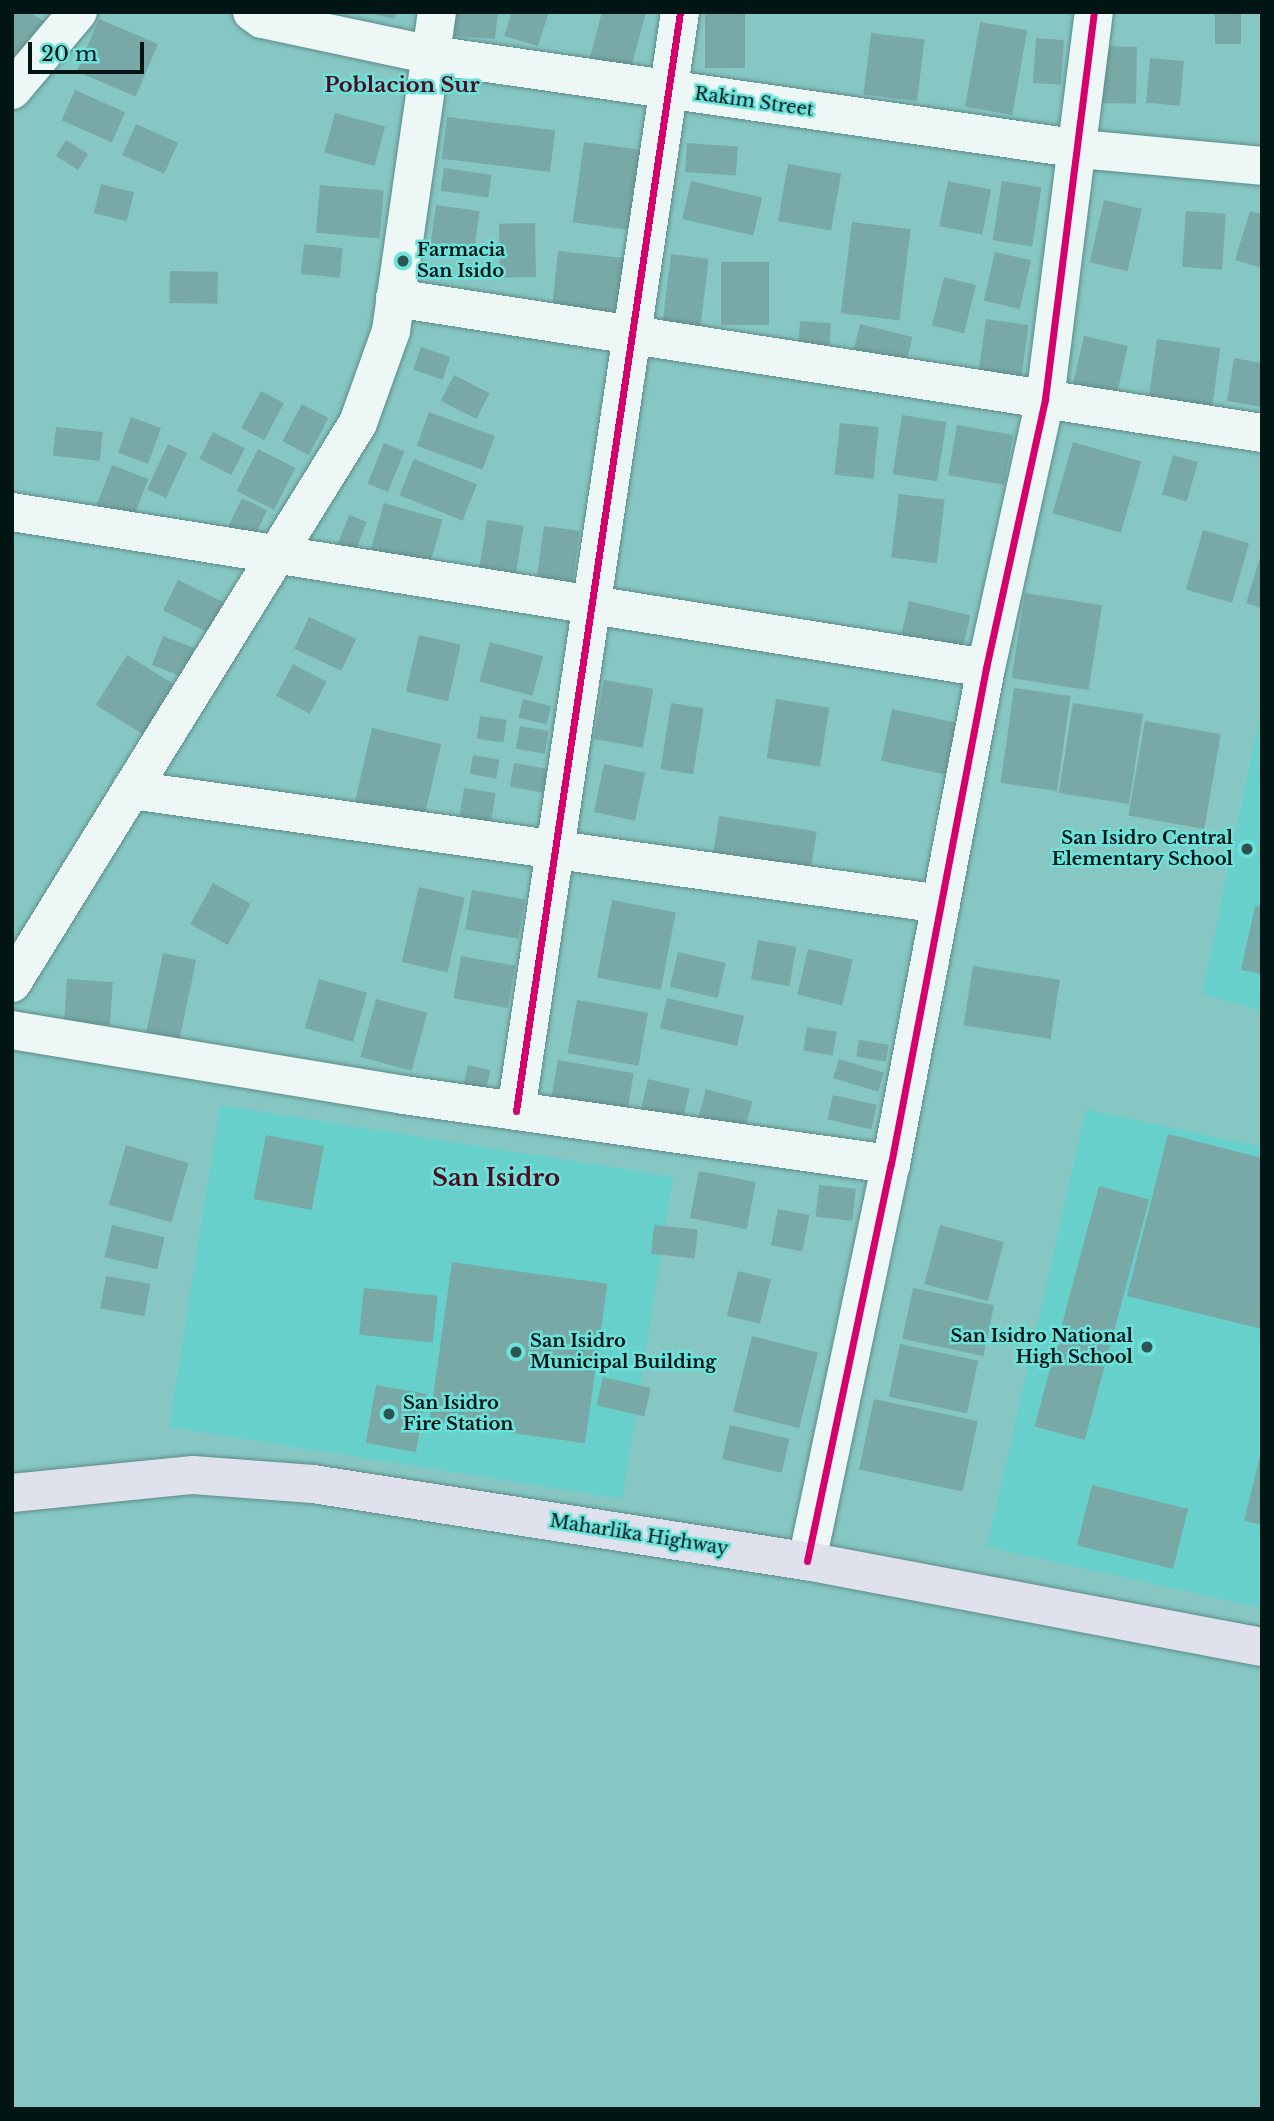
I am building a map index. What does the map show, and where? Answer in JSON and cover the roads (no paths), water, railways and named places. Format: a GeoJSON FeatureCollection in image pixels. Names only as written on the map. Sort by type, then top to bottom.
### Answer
{"type":"FeatureCollection","features":[{"type":"Feature","properties":{"kind":"highway","name":"Maharlika Highway"},"geometry":{"type":"LineString","coordinates":[[12,1493],[193,1475],[313,1484],[807,1561],[1262,1647]]}},
{"type":"Feature","properties":{"kind":"street"},"geometry":{"type":"LineString","coordinates":[[12,90],[78,12]]}},
{"type":"Feature","properties":{"kind":"street","name":"Rakim Street"},"geometry":{"type":"LineString","coordinates":[[252,12],[262,19],[432,55],[1080,149],[1262,166]]}},
{"type":"Feature","properties":{"kind":"street"},"geometry":{"type":"LineString","coordinates":[[12,983],[358,423],[391,331],[438,12]]}},
{"type":"Feature","properties":{"kind":"street"},"geometry":{"type":"LineString","coordinates":[[516,1111],[680,12]]}},
{"type":"Feature","properties":{"kind":"street"},"geometry":{"type":"LineString","coordinates":[[807,1561],[891,1164],[986,668],[1045,399],[1080,149],[1094,12]]}},
{"type":"Feature","properties":{"kind":"street"},"geometry":{"type":"LineString","coordinates":[[395,298],[632,338],[1262,433]]}},
{"type":"Feature","properties":{"kind":"street"},"geometry":{"type":"LineString","coordinates":[[12,512],[986,668]]}},
{"type":"Feature","properties":{"kind":"street"},"geometry":{"type":"LineString","coordinates":[[131,790],[941,904]]}},
{"type":"Feature","properties":{"kind":"street"},"geometry":{"type":"LineString","coordinates":[[12,1030],[516,1111],[891,1164]]}},
{"type":"Feature","properties":{"kind":"place","name":"Farmacia San Isido"},"geometry":{"type":"Point","coordinates":[403,261]}},
{"type":"Feature","properties":{"kind":"place","name":"San Isidro Central Elementary School"},"geometry":{"type":"Point","coordinates":[1247,849]}},
{"type":"Feature","properties":{"kind":"place","name":"San Isidro National High School"},"geometry":{"type":"Point","coordinates":[1147,1347]}},
{"type":"Feature","properties":{"kind":"place","name":"San Isidro Municipal Building"},"geometry":{"type":"Point","coordinates":[516,1352]}},
{"type":"Feature","properties":{"kind":"place","name":"San Isidro Fire Station"},"geometry":{"type":"Point","coordinates":[389,1414]}},
{"type":"Feature","properties":{"kind":"district","name":"Poblacion Sur"},"geometry":{"type":"Point","coordinates":[402,85]}},
{"type":"Feature","properties":{"kind":"district","name":"San Isidro"},"geometry":{"type":"Point","coordinates":[496,1178]}}]}
